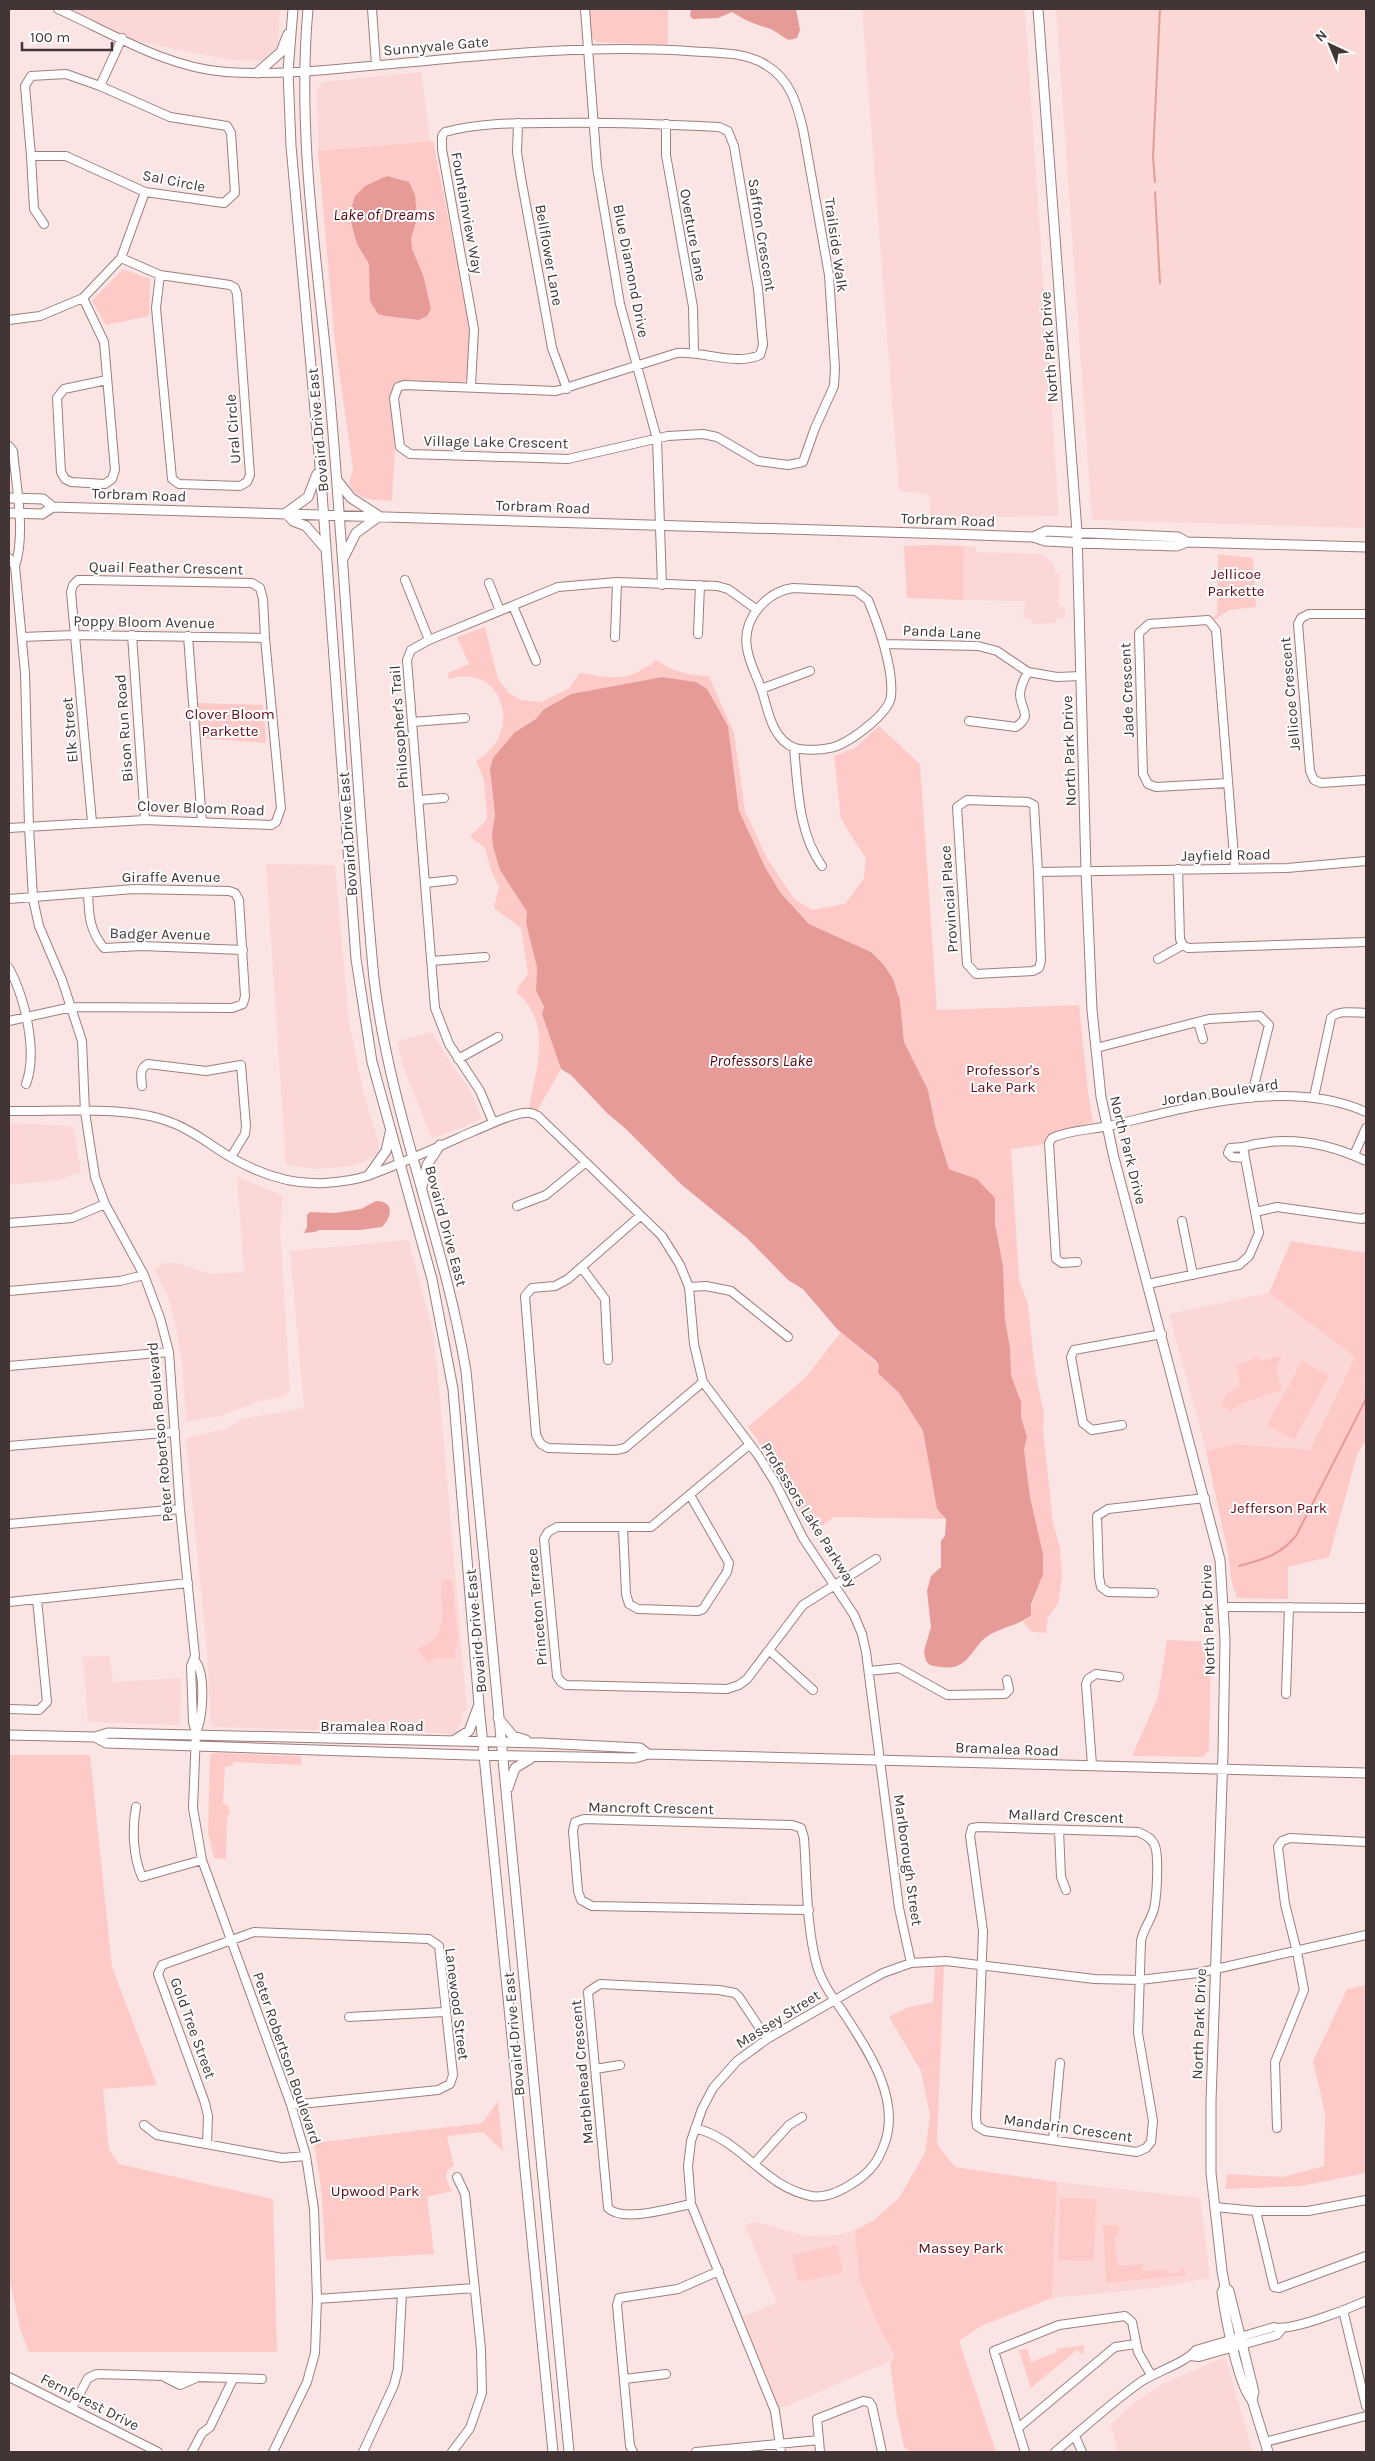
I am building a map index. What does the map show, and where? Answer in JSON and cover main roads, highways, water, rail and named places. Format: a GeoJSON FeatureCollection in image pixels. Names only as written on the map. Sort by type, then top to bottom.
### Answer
{"type":"FeatureCollection","features":[{"type":"Feature","properties":{"kind":"main road","name":"Bovaird Drive East"},"geometry":{"type":"LineString","coordinates":[[292,9],[288,71],[296,200],[320,466],[324,547],[356,959],[372,1062],[435,1291],[453,1389],[479,1705],[553,2452]]}},
{"type":"Feature","properties":{"kind":"main road","name":"Bovaird Drive East"},"geometry":{"type":"LineString","coordinates":[[308,9],[304,70],[307,161],[337,480],[374,979],[387,1060],[446,1271],[466,1371],[569,2452]]}},
{"type":"Feature","properties":{"kind":"main road","name":"North Park Drive"},"geometry":{"type":"LineString","coordinates":[[1038,9],[1077,532],[1086,871],[1092,1010],[1106,1126],[1220,1560],[1224,1607],[1223,1768],[1211,2101],[1211,2173],[1225,2287],[1222,2292],[1237,2342],[1247,2394],[1252,2400],[1268,2452]]}},
{"type":"Feature","properties":{"kind":"main road"},"geometry":{"type":"LineString","coordinates":[[257,73],[281,52],[291,27]]}},
{"type":"Feature","properties":{"kind":"main road"},"geometry":{"type":"LineString","coordinates":[[320,466],[308,498],[286,513],[293,521],[306,526],[324,547]]}},
{"type":"Feature","properties":{"kind":"main road"},"geometry":{"type":"LineString","coordinates":[[337,480],[351,498],[379,516],[356,533],[343,560]]}},
{"type":"Feature","properties":{"kind":"main road","name":"Torbram Road"},"geometry":{"type":"LineString","coordinates":[[13,498],[43,499],[53,507]]}},
{"type":"Feature","properties":{"kind":"main road","name":"Torbram Road"},"geometry":{"type":"LineString","coordinates":[[13,513],[42,514],[53,507],[1033,537],[1045,541],[1077,543],[1177,546],[1188,542],[1366,547]]}},
{"type":"Feature","properties":{"kind":"main road","name":"Torbram Road"},"geometry":{"type":"LineString","coordinates":[[1033,537],[1046,531],[1178,536],[1188,542]]}},
{"type":"Feature","properties":{"kind":"main road"},"geometry":{"type":"LineString","coordinates":[[369,1175],[386,1151],[390,1131]]}},
{"type":"Feature","properties":{"kind":"main road"},"geometry":{"type":"LineString","coordinates":[[422,1188],[427,1165],[440,1145]]}},
{"type":"Feature","properties":{"kind":"main road"},"geometry":{"type":"LineString","coordinates":[[451,1741],[460,1738],[469,1731],[479,1705]]}},
{"type":"Feature","properties":{"kind":"main road"},"geometry":{"type":"LineString","coordinates":[[498,1717],[512,1736],[541,1743]]}},
{"type":"Feature","properties":{"kind":"main road","name":"Bramalea Road"},"geometry":{"type":"LineString","coordinates":[[9,1735],[95,1737],[108,1733],[196,1733],[318,1739],[541,1743],[640,1748],[648,1754]]}},
{"type":"Feature","properties":{"kind":"main road","name":"Bramalea Road"},"geometry":{"type":"LineString","coordinates":[[95,1737],[106,1742],[484,1756],[635,1758],[648,1754],[1366,1773]]}},
{"type":"Feature","properties":{"kind":"main road"},"geometry":{"type":"LineString","coordinates":[[506,1798],[513,1771],[523,1761],[534,1757]]}},
{"type":"Feature","properties":{"kind":"water"},"geometry":{"type":"Polygon","coordinates":[[[691,9],[796,9],[800,30],[797,38],[789,40],[771,29],[749,22],[732,12],[718,18],[693,19],[690,16],[691,9]]]}},
{"type":"Feature","properties":{"kind":"water","name":"Lake of Dreams"},"geometry":{"type":"Polygon","coordinates":[[[387,176],[409,182],[415,195],[417,219],[411,238],[412,249],[423,275],[431,309],[427,316],[419,320],[378,314],[370,301],[369,264],[357,244],[351,222],[351,209],[355,196],[365,186],[387,176]]]}},
{"type":"Feature","properties":{"kind":"water","name":"Professors Lake"},"geometry":{"type":"Polygon","coordinates":[[[662,677],[696,682],[707,689],[728,726],[739,811],[765,867],[780,892],[809,924],[871,952],[884,965],[893,979],[900,1001],[904,1042],[928,1090],[935,1125],[949,1169],[977,1179],[995,1198],[995,1224],[1003,1266],[1005,1320],[1010,1348],[1011,1375],[1021,1402],[1021,1417],[1027,1437],[1024,1449],[1030,1497],[1043,1554],[1043,1574],[1031,1604],[1031,1615],[1020,1622],[990,1634],[981,1641],[962,1664],[957,1666],[940,1667],[930,1665],[926,1661],[924,1651],[931,1627],[927,1591],[931,1576],[941,1567],[941,1541],[945,1536],[946,1519],[937,1509],[923,1431],[899,1393],[878,1373],[879,1365],[875,1360],[837,1329],[803,1289],[788,1280],[747,1238],[682,1185],[626,1129],[607,1113],[571,1075],[561,1069],[542,1014],[544,1007],[536,991],[537,967],[526,923],[527,912],[500,870],[493,846],[492,833],[495,816],[490,769],[493,758],[515,732],[536,719],[543,710],[571,694],[662,677]]]}},
{"type":"Feature","properties":{"kind":"water"},"geometry":{"type":"Polygon","coordinates":[[[376,1201],[386,1204],[390,1210],[388,1219],[382,1227],[360,1230],[319,1230],[304,1233],[307,1227],[307,1215],[310,1212],[335,1213],[361,1209],[376,1201]]]}},
{"type":"Feature","properties":{"kind":"waterway"},"geometry":{"type":"LineString","coordinates":[[1155,182],[1153,157],[1160,9]]}},
{"type":"Feature","properties":{"kind":"waterway"},"geometry":{"type":"LineString","coordinates":[[1155,192],[1160,283]]}},
{"type":"Feature","properties":{"kind":"waterway"},"geometry":{"type":"LineString","coordinates":[[1239,1566],[1264,1559],[1290,1543],[1296,1536],[1366,1399]]}},
{"type":"Feature","properties":{"kind":"park label","name":"Jellicoe Parkette"},"geometry":{"type":"Point","coordinates":[1236,582]}},
{"type":"Feature","properties":{"kind":"park label","name":"Clover Bloom Parkette"},"geometry":{"type":"Point","coordinates":[230,722]}},
{"type":"Feature","properties":{"kind":"park label","name":"Professor's Lake Park"},"geometry":{"type":"Point","coordinates":[1003,1078]}},
{"type":"Feature","properties":{"kind":"park label","name":"Jefferson Park"},"geometry":{"type":"Point","coordinates":[1279,1508]}},
{"type":"Feature","properties":{"kind":"park label","name":"Upwood Park"},"geometry":{"type":"Point","coordinates":[375,2191]}},
{"type":"Feature","properties":{"kind":"park label","name":"Massey Park"},"geometry":{"type":"Point","coordinates":[961,2248]}}]}
